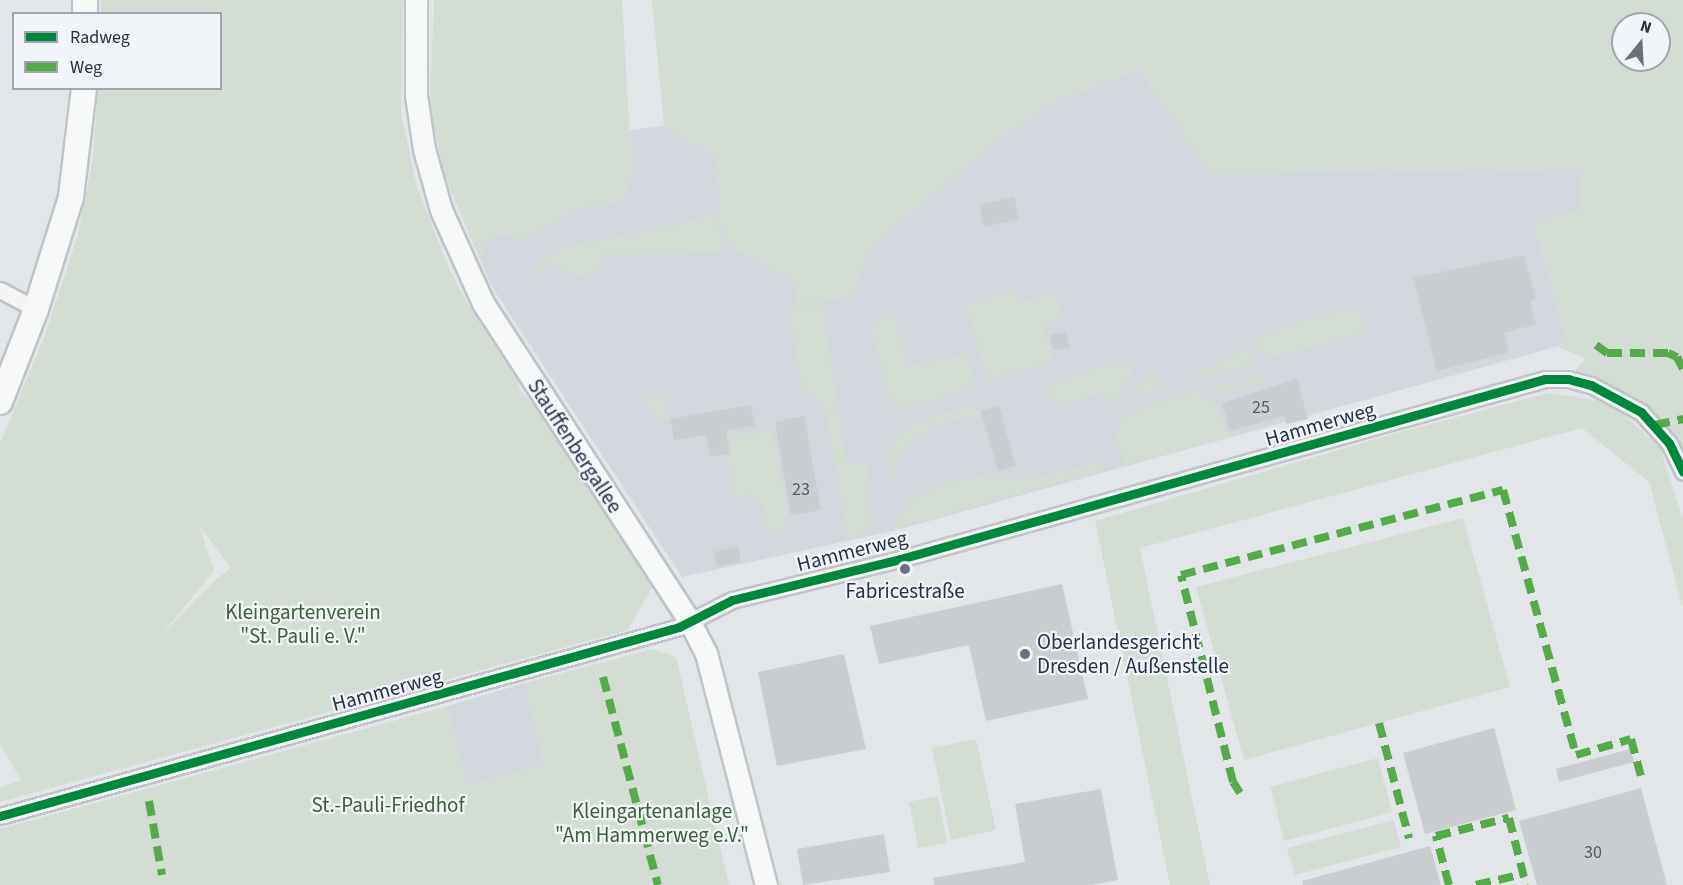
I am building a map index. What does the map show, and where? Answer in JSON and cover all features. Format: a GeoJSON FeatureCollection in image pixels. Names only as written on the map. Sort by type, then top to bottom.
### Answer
{"type":"FeatureCollection","features":[{"type":"Feature","properties":{"kind":"main road","name":"Stauffenbergallee"},"geometry":{"type":"LineString","coordinates":[[416,0],[416,95],[424,149],[441,210],[483,303],[690,622],[706,653],[752,817],[766,885]]}},
{"type":"Feature","properties":{"kind":"main road"},"geometry":{"type":"LineString","coordinates":[[0,402],[36,309],[71,196],[84,90]]}},
{"type":"Feature","properties":{"kind":"street"},"geometry":{"type":"LineString","coordinates":[[0,290],[36,309]]}},
{"type":"Feature","properties":{"kind":"street","name":"Hammerweg"},"geometry":{"type":"LineString","coordinates":[[0,816],[690,622],[732,600],[900,559],[1545,379],[1568,379],[1591,386],[1641,412],[1668,443],[1683,472]]}},
{"type":"Feature","properties":{"kind":"shaded area"},"geometry":{"type":"Polygon","coordinates":[[[1140,70],[1210,173],[1581,169],[1581,210],[1534,221],[1566,338],[1559,346],[893,531],[682,577],[492,287],[482,264],[486,238],[504,234],[522,240],[580,207],[621,203],[632,174],[630,130],[664,126],[717,158],[723,242],[793,280],[852,298],[870,248],[993,143],[1061,99],[1140,70]]]}},
{"type":"Feature","properties":{"kind":"shaded area"},"geometry":{"type":"Polygon","coordinates":[[[525,683],[544,765],[466,785],[448,706],[525,683]]]}},
{"type":"Feature","properties":{"kind":"green space","name":"Kleingartenverein \"St. Pauli e. V.\""},"geometry":{"type":"Polygon","coordinates":[[[101,0],[403,0],[401,111],[416,184],[450,271],[472,311],[519,383],[518,388],[535,407],[654,584],[628,630],[0,802],[0,787],[21,780],[0,744],[0,443],[44,338],[78,235],[93,158],[98,90],[222,90],[222,12],[101,12],[101,0]],[[199,525],[214,571],[160,637],[214,581],[231,568],[199,525]]]}},
{"type":"Feature","properties":{"kind":"green space"},"geometry":{"type":"Polygon","coordinates":[[[434,0],[622,0],[632,174],[621,203],[580,207],[522,241],[504,234],[486,238],[482,264],[443,172],[430,105],[434,0]]]}},
{"type":"Feature","properties":{"kind":"green space"},"geometry":{"type":"Polygon","coordinates":[[[652,0],[1683,0],[1683,452],[1641,412],[1568,379],[1585,359],[1559,347],[1566,337],[1534,220],[1581,210],[1581,169],[1210,173],[1140,70],[1061,99],[993,143],[870,248],[853,298],[797,304],[793,280],[723,242],[717,158],[664,126],[652,0]]]}},
{"type":"Feature","properties":{"kind":"green space"},"geometry":{"type":"Polygon","coordinates":[[[718,212],[721,252],[600,255],[601,267],[584,276],[573,275],[553,266],[539,273],[528,289],[537,264],[564,247],[668,227],[718,212]]]}},
{"type":"Feature","properties":{"kind":"green space"},"geometry":{"type":"Polygon","coordinates":[[[1015,290],[1020,302],[1055,292],[1063,318],[1043,325],[1055,362],[987,380],[967,305],[1015,290]]]}},
{"type":"Feature","properties":{"kind":"green space"},"geometry":{"type":"Polygon","coordinates":[[[822,304],[847,465],[869,462],[871,532],[848,537],[825,410],[814,396],[803,394],[789,308],[822,304]]]}},
{"type":"Feature","properties":{"kind":"green space"},"geometry":{"type":"Polygon","coordinates":[[[1352,308],[1361,311],[1367,328],[1365,333],[1267,359],[1251,342],[1265,332],[1352,308]]]}},
{"type":"Feature","properties":{"kind":"green space"},"geometry":{"type":"Polygon","coordinates":[[[893,312],[909,366],[966,354],[976,386],[910,407],[898,407],[891,401],[871,331],[876,323],[893,312]]]}},
{"type":"Feature","properties":{"kind":"green space"},"geometry":{"type":"Polygon","coordinates":[[[1246,348],[1260,362],[1196,381],[1196,377],[1246,348]]]}},
{"type":"Feature","properties":{"kind":"green space"},"geometry":{"type":"Polygon","coordinates":[[[1122,361],[1131,368],[1131,375],[1116,401],[1107,404],[1103,393],[1062,405],[1051,399],[1047,383],[1122,361]]]}},
{"type":"Feature","properties":{"kind":"green space"},"geometry":{"type":"Polygon","coordinates":[[[1153,372],[1162,384],[1170,388],[1145,394],[1137,391],[1141,381],[1153,372]]]}},
{"type":"Feature","properties":{"kind":"green space"},"geometry":{"type":"Polygon","coordinates":[[[1264,375],[1265,382],[1217,395],[1210,389],[1264,375]]]}},
{"type":"Feature","properties":{"kind":"green space"},"geometry":{"type":"Polygon","coordinates":[[[1198,391],[1217,403],[1229,437],[1125,465],[1115,435],[1124,420],[1144,407],[1198,391]]]}},
{"type":"Feature","properties":{"kind":"green space"},"geometry":{"type":"Polygon","coordinates":[[[639,393],[665,394],[667,420],[659,421],[639,393]]]}},
{"type":"Feature","properties":{"kind":"green space"},"geometry":{"type":"Polygon","coordinates":[[[1548,393],[1596,400],[1621,412],[1660,448],[1683,519],[1683,608],[1649,482],[1582,428],[1140,548],[1210,885],[1170,885],[1095,521],[1386,436],[1548,393]]]}},
{"type":"Feature","properties":{"kind":"green space"},"geometry":{"type":"Polygon","coordinates":[[[975,404],[978,415],[939,425],[914,441],[895,460],[894,476],[888,477],[888,452],[911,423],[975,404]]]}},
{"type":"Feature","properties":{"kind":"green space"},"geometry":{"type":"Polygon","coordinates":[[[772,430],[789,517],[784,518],[787,531],[774,535],[759,516],[765,506],[745,492],[739,501],[732,491],[735,471],[723,460],[707,458],[732,455],[729,437],[772,430]]]}},
{"type":"Feature","properties":{"kind":"green space"},"geometry":{"type":"Polygon","coordinates":[[[1099,458],[1102,470],[892,530],[910,499],[949,482],[994,473],[1012,480],[1036,473],[1038,477],[1087,465],[1099,458]]]}},
{"type":"Feature","properties":{"kind":"green space"},"geometry":{"type":"Polygon","coordinates":[[[1463,518],[1510,687],[1244,760],[1196,587],[1463,518]]]}},
{"type":"Feature","properties":{"kind":"green space","name":"St.-Pauli-Friedhof"},"geometry":{"type":"Polygon","coordinates":[[[653,649],[676,657],[729,885],[0,885],[0,829],[448,706],[466,785],[544,765],[525,683],[653,649]]]}},
{"type":"Feature","properties":{"kind":"green space"},"geometry":{"type":"Polygon","coordinates":[[[976,739],[996,830],[951,840],[932,748],[976,739]]]}},
{"type":"Feature","properties":{"kind":"green space"},"geometry":{"type":"Polygon","coordinates":[[[1378,758],[1392,812],[1284,841],[1270,787],[1378,758]]]}},
{"type":"Feature","properties":{"kind":"green space"},"geometry":{"type":"Polygon","coordinates":[[[938,796],[947,843],[918,848],[909,802],[938,796]]]}},
{"type":"Feature","properties":{"kind":"green space"},"geometry":{"type":"Polygon","coordinates":[[[1394,820],[1401,847],[1295,875],[1287,848],[1394,820]]]}},
{"type":"Feature","properties":{"kind":"building"},"geometry":{"type":"Polygon","coordinates":[[[1014,197],[1019,219],[984,227],[979,205],[1014,197]]]}},
{"type":"Feature","properties":{"kind":"building"},"geometry":{"type":"Polygon","coordinates":[[[1524,255],[1536,299],[1530,300],[1536,324],[1504,333],[1509,352],[1437,371],[1413,278],[1524,255]]]}},
{"type":"Feature","properties":{"kind":"building"},"geometry":{"type":"Polygon","coordinates":[[[1066,332],[1070,348],[1053,350],[1050,335],[1066,332]]]}},
{"type":"Feature","properties":{"kind":"building"},"geometry":{"type":"Polygon","coordinates":[[[1297,379],[1308,419],[1286,424],[1284,416],[1230,431],[1222,403],[1297,379]]]}},
{"type":"Feature","properties":{"kind":"building"},"geometry":{"type":"Polygon","coordinates":[[[751,405],[755,426],[726,431],[730,454],[710,457],[706,435],[674,440],[670,419],[751,405]]]}},
{"type":"Feature","properties":{"kind":"building"},"geometry":{"type":"Polygon","coordinates":[[[999,406],[1016,466],[998,471],[981,411],[999,406]]]}},
{"type":"Feature","properties":{"kind":"building"},"geometry":{"type":"Polygon","coordinates":[[[804,416],[821,510],[791,515],[775,422],[804,416]]]}},
{"type":"Feature","properties":{"kind":"building"},"geometry":{"type":"Polygon","coordinates":[[[738,546],[741,562],[717,567],[714,552],[738,546]]]}},
{"type":"Feature","properties":{"kind":"building","name":"Oberlandesgericht Dresden / Außenstelle"},"geometry":{"type":"Polygon","coordinates":[[[1062,584],[1088,699],[986,721],[969,645],[879,664],[870,626],[1062,584]]]}},
{"type":"Feature","properties":{"kind":"building"},"geometry":{"type":"Polygon","coordinates":[[[844,654],[866,749],[777,766],[758,672],[844,654]]]}},
{"type":"Feature","properties":{"kind":"building"},"geometry":{"type":"Polygon","coordinates":[[[1494,728],[1516,810],[1425,834],[1403,753],[1494,728]]]}},
{"type":"Feature","properties":{"kind":"building"},"geometry":{"type":"Polygon","coordinates":[[[1630,749],[1634,762],[1559,782],[1556,769],[1630,749]]]}},
{"type":"Feature","properties":{"kind":"building"},"geometry":{"type":"Polygon","coordinates":[[[1641,788],[1667,885],[1537,885],[1519,821],[1641,788]]]}},
{"type":"Feature","properties":{"kind":"building"},"geometry":{"type":"Polygon","coordinates":[[[1101,789],[1118,880],[1091,885],[934,885],[933,878],[1025,862],[1015,804],[1101,789]]]}},
{"type":"Feature","properties":{"kind":"building"},"geometry":{"type":"Polygon","coordinates":[[[884,834],[890,872],[803,885],[797,849],[884,834]]]}},
{"type":"Feature","properties":{"kind":"building"},"geometry":{"type":"Polygon","coordinates":[[[1430,846],[1441,885],[1303,885],[1302,881],[1430,846]]]}},
{"type":"Feature","properties":{"kind":"marked path"},"geometry":{"type":"LineString","coordinates":[[1596,345],[1607,353],[1668,353],[1677,357],[1683,369]]}},
{"type":"Feature","properties":{"kind":"marked path"},"geometry":{"type":"LineString","coordinates":[[1655,425],[1683,419]]}},
{"type":"Feature","properties":{"kind":"marked path"},"geometry":{"type":"LineString","coordinates":[[1240,793],[1233,782],[1181,575],[1503,490],[1576,755],[1631,739],[1641,776]]}},
{"type":"Feature","properties":{"kind":"marked path"},"geometry":{"type":"LineString","coordinates":[[603,677],[658,885]]}},
{"type":"Feature","properties":{"kind":"marked path"},"geometry":{"type":"LineString","coordinates":[[1379,723],[1409,838]]}},
{"type":"Feature","properties":{"kind":"marked path"},"geometry":{"type":"LineString","coordinates":[[149,801],[162,875]]}},
{"type":"Feature","properties":{"kind":"marked path"},"geometry":{"type":"LineString","coordinates":[[1449,885],[1436,836],[1509,818],[1526,885]]}},
{"type":"Feature","properties":{"kind":"marked path"},"geometry":{"type":"LineString","coordinates":[[1476,885],[1523,874]]}},
{"type":"Feature","properties":{"kind":"cycle path"},"geometry":{"type":"LineString","coordinates":[[0,816],[679,627],[732,600],[900,559],[1545,379],[1568,379],[1591,385],[1641,412],[1669,443],[1683,472]]}},
{"type":"Feature","properties":{"kind":"place","name":"Fabricestraße"},"geometry":{"type":"Point","coordinates":[905,569]}},
{"type":"Feature","properties":{"kind":"place","name":"Oberlandesgericht Dresden / Außenstelle"},"geometry":{"type":"Point","coordinates":[1025,654]}},
{"type":"Feature","properties":{"kind":"park label","name":"Kleingartenanlage \"Am Hammerweg e.V.\""},"geometry":{"type":"Point","coordinates":[652,823]}}]}
